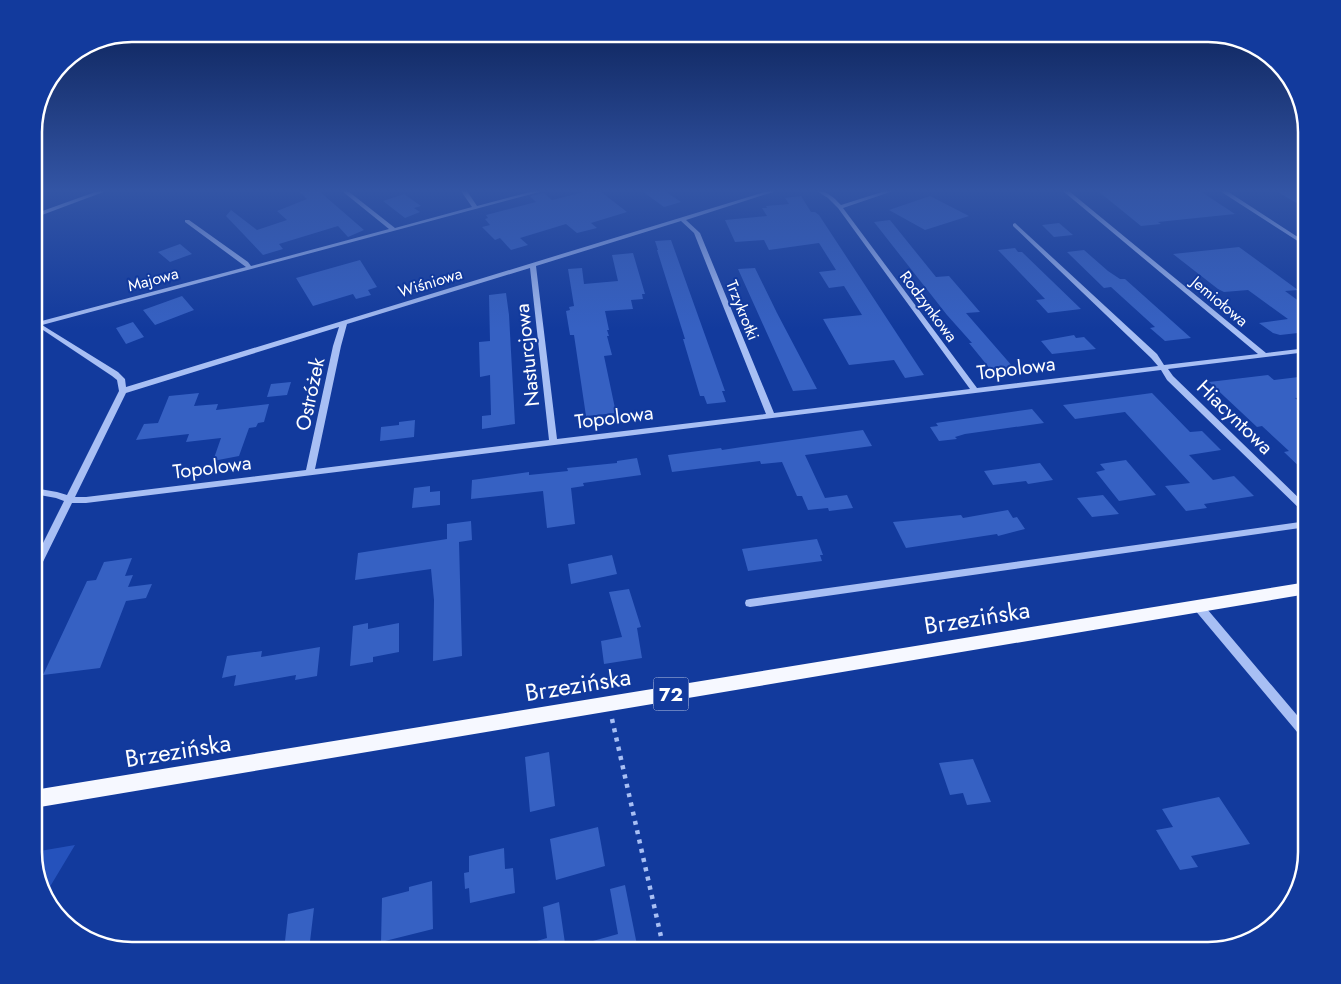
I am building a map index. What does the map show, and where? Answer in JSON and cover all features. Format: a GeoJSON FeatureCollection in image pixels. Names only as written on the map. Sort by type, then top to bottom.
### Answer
{"type":"FeatureCollection","features":[{"type":"Feature","properties":{"kind":"main road","name":"Brzezińska"},"geometry":{"type":"LineString","coordinates":[[43,798],[1298,589]]}},
{"type":"Feature","properties":{"kind":"street"},"geometry":{"type":"LineString","coordinates":[[209,237],[246,263],[250,268]]}},
{"type":"Feature","properties":{"kind":"street","name":"Majowa"},"geometry":{"type":"LineString","coordinates":[[43,323],[364,237]]}},
{"type":"Feature","properties":{"kind":"street","name":"Wiśniowa"},"geometry":{"type":"LineString","coordinates":[[123,391],[623,237]]}},
{"type":"Feature","properties":{"kind":"street","name":"Trzykrotki"},"geometry":{"type":"LineString","coordinates":[[699,237],[771,416]]}},
{"type":"Feature","properties":{"kind":"street","name":"Rodzynkowa"},"geometry":{"type":"LineString","coordinates":[[862,237],[975,391]]}},
{"type":"Feature","properties":{"kind":"street"},"geometry":{"type":"LineString","coordinates":[[1028,237],[1154,356],[1162,368]]}},
{"type":"Feature","properties":{"kind":"street","name":"Jemiołowa"},"geometry":{"type":"LineString","coordinates":[[1121,237],[1264,355]]}},
{"type":"Feature","properties":{"kind":"street","name":"Nasturcjowa"},"geometry":{"type":"LineString","coordinates":[[533,264],[553,442]]}},
{"type":"Feature","properties":{"kind":"street","name":"Ostróżek"},"geometry":{"type":"LineString","coordinates":[[310,472],[337,346],[344,323]]}},
{"type":"Feature","properties":{"kind":"street"},"geometry":{"type":"LineString","coordinates":[[43,328],[115,374],[121,379],[123,391],[43,554]]}},
{"type":"Feature","properties":{"kind":"street","name":"Topolowa"},"geometry":{"type":"LineString","coordinates":[[43,493],[70,500],[94,499],[1298,351]]}},
{"type":"Feature","properties":{"kind":"street","name":"Hiacyntowa"},"geometry":{"type":"LineString","coordinates":[[1162,368],[1298,502]]}},
{"type":"Feature","properties":{"kind":"street"},"geometry":{"type":"LineString","coordinates":[[750,603],[1298,525]]}},
{"type":"Feature","properties":{"kind":"street"},"geometry":{"type":"LineString","coordinates":[[1198,606],[1298,725]]}},
{"type":"Feature","properties":{"kind":"path"},"geometry":{"type":"LineString","coordinates":[[609,704],[662,942]]}},
{"type":"Feature","properties":{"kind":"shaded area"},"geometry":{"type":"Polygon","coordinates":[[[75,845],[50,887],[44,869],[43,850],[75,845]]]}},
{"type":"Feature","properties":{"kind":"building"},"geometry":{"type":"Polygon","coordinates":[[[246,237],[302,237],[279,244],[283,249],[263,255],[246,237]]]}},
{"type":"Feature","properties":{"kind":"building"},"geometry":{"type":"Polygon","coordinates":[[[492,237],[524,237],[520,238],[528,245],[511,250],[500,238],[495,240],[492,237]]]}},
{"type":"Feature","properties":{"kind":"building"},"geometry":{"type":"Polygon","coordinates":[[[733,237],[833,237],[924,375],[905,378],[894,360],[849,365],[823,319],[862,315],[844,286],[829,288],[819,272],[836,270],[819,243],[769,250],[764,240],[735,242],[733,237]]]}},
{"type":"Feature","properties":{"kind":"building"},"geometry":{"type":"Polygon","coordinates":[[[886,237],[904,237],[936,277],[949,276],[980,312],[966,313],[1013,367],[991,370],[969,343],[972,343],[947,315],[886,237]]]}},
{"type":"Feature","properties":{"kind":"building"},"geometry":{"type":"Polygon","coordinates":[[[671,240],[725,391],[722,391],[726,402],[707,404],[704,396],[700,396],[655,241],[671,240]]]}},
{"type":"Feature","properties":{"kind":"building"},"geometry":{"type":"Polygon","coordinates":[[[180,244],[192,254],[170,262],[158,252],[180,244]]]}},
{"type":"Feature","properties":{"kind":"building"},"geometry":{"type":"Polygon","coordinates":[[[1239,247],[1298,290],[1285,291],[1298,300],[1298,333],[1280,335],[1273,333],[1259,323],[1288,319],[1248,290],[1224,292],[1218,289],[1173,254],[1239,247]]]}},
{"type":"Feature","properties":{"kind":"building"},"geometry":{"type":"Polygon","coordinates":[[[1015,248],[1018,252],[1022,252],[1081,309],[1048,313],[1036,300],[1045,299],[998,250],[1015,248]]]}},
{"type":"Feature","properties":{"kind":"building"},"geometry":{"type":"Polygon","coordinates":[[[1084,250],[1108,271],[1120,279],[1125,279],[1191,338],[1165,341],[1150,328],[1155,327],[1111,287],[1104,288],[1067,252],[1084,250]]]}},
{"type":"Feature","properties":{"kind":"building"},"geometry":{"type":"Polygon","coordinates":[[[633,253],[645,294],[642,294],[643,299],[631,300],[633,309],[605,311],[609,330],[607,330],[609,336],[607,336],[612,355],[604,356],[616,413],[586,416],[574,335],[570,335],[566,311],[570,310],[569,307],[574,306],[568,269],[582,268],[584,284],[618,281],[612,255],[633,253]]]}},
{"type":"Feature","properties":{"kind":"building"},"geometry":{"type":"Polygon","coordinates":[[[360,260],[377,287],[368,290],[371,295],[356,299],[353,294],[313,306],[296,278],[360,260]]]}},
{"type":"Feature","properties":{"kind":"building"},"geometry":{"type":"Polygon","coordinates":[[[755,268],[817,389],[793,391],[738,269],[755,268]]]}},
{"type":"Feature","properties":{"kind":"building"},"geometry":{"type":"Polygon","coordinates":[[[506,293],[515,424],[482,429],[482,416],[491,415],[490,375],[480,377],[479,342],[490,341],[489,295],[506,293]]]}},
{"type":"Feature","properties":{"kind":"building"},"geometry":{"type":"Polygon","coordinates":[[[182,296],[194,310],[155,325],[143,310],[182,296]]]}},
{"type":"Feature","properties":{"kind":"building"},"geometry":{"type":"Polygon","coordinates":[[[133,322],[144,337],[126,344],[116,328],[133,322]]]}},
{"type":"Feature","properties":{"kind":"building"},"geometry":{"type":"Polygon","coordinates":[[[1074,335],[1076,338],[1084,337],[1096,349],[1052,354],[1041,341],[1074,335]]]}},
{"type":"Feature","properties":{"kind":"building"},"geometry":{"type":"Polygon","coordinates":[[[1268,375],[1274,380],[1298,377],[1298,398],[1295,398],[1298,400],[1298,465],[1284,452],[1289,451],[1262,426],[1257,427],[1209,382],[1268,375]]]}},
{"type":"Feature","properties":{"kind":"building"},"geometry":{"type":"Polygon","coordinates":[[[291,382],[287,395],[267,397],[271,384],[291,382]]]}},
{"type":"Feature","properties":{"kind":"building"},"geometry":{"type":"Polygon","coordinates":[[[199,393],[194,406],[218,404],[216,410],[269,404],[264,422],[258,423],[256,427],[249,428],[239,456],[213,461],[221,438],[186,442],[189,434],[136,440],[144,424],[158,423],[169,396],[199,393]]]}},
{"type":"Feature","properties":{"kind":"building"},"geometry":{"type":"Polygon","coordinates":[[[1152,393],[1190,432],[1202,431],[1221,450],[1189,455],[1213,480],[1234,476],[1254,496],[1204,504],[1207,508],[1186,511],[1165,486],[1190,483],[1125,412],[1075,419],[1063,405],[1152,393]]]}},
{"type":"Feature","properties":{"kind":"building"},"geometry":{"type":"Polygon","coordinates":[[[1032,409],[1044,423],[965,434],[955,437],[957,439],[939,441],[930,427],[938,426],[936,423],[1032,409]]]}},
{"type":"Feature","properties":{"kind":"building"},"geometry":{"type":"Polygon","coordinates":[[[415,420],[414,437],[380,441],[381,427],[399,425],[399,422],[415,420]]]}},
{"type":"Feature","properties":{"kind":"building"},"geometry":{"type":"Polygon","coordinates":[[[863,430],[872,446],[805,455],[825,498],[847,495],[853,508],[829,511],[828,508],[808,510],[802,496],[797,496],[782,462],[761,464],[760,461],[672,472],[668,455],[721,448],[722,450],[863,430]]]}},
{"type":"Feature","properties":{"kind":"building"},"geometry":{"type":"Polygon","coordinates":[[[637,458],[641,475],[583,483],[584,486],[571,488],[575,524],[547,528],[543,491],[471,499],[472,480],[529,472],[529,475],[568,471],[567,468],[617,463],[617,461],[637,458]]]}},
{"type":"Feature","properties":{"kind":"building"},"geometry":{"type":"Polygon","coordinates":[[[1126,460],[1156,495],[1119,501],[1096,472],[1105,470],[1100,464],[1126,460]]]}},
{"type":"Feature","properties":{"kind":"building"},"geometry":{"type":"Polygon","coordinates":[[[1040,463],[1053,480],[1028,484],[1026,481],[993,485],[984,471],[1040,463]]]}},
{"type":"Feature","properties":{"kind":"building"},"geometry":{"type":"Polygon","coordinates":[[[430,486],[430,492],[440,491],[440,505],[412,508],[414,488],[430,486]]]}},
{"type":"Feature","properties":{"kind":"building"},"geometry":{"type":"Polygon","coordinates":[[[1103,495],[1119,514],[1092,517],[1077,498],[1103,495]]]}},
{"type":"Feature","properties":{"kind":"building"},"geometry":{"type":"Polygon","coordinates":[[[1008,510],[1013,518],[1017,517],[1025,529],[998,536],[997,534],[906,548],[893,522],[961,515],[963,518],[1008,510]]]}},
{"type":"Feature","properties":{"kind":"building"},"geometry":{"type":"Polygon","coordinates":[[[471,521],[472,540],[459,542],[462,656],[433,661],[434,600],[431,569],[355,580],[358,553],[447,539],[447,524],[471,521]]]}},
{"type":"Feature","properties":{"kind":"building"},"geometry":{"type":"Polygon","coordinates":[[[817,539],[823,555],[820,555],[822,561],[748,571],[742,549],[817,539]]]}},
{"type":"Feature","properties":{"kind":"building"},"geometry":{"type":"Polygon","coordinates":[[[612,555],[617,574],[571,584],[568,564],[612,555]]]}},
{"type":"Feature","properties":{"kind":"building"},"geometry":{"type":"Polygon","coordinates":[[[132,558],[125,576],[133,575],[128,587],[152,584],[146,598],[126,601],[100,668],[43,675],[87,581],[96,580],[104,562],[132,558]]]}},
{"type":"Feature","properties":{"kind":"building"},"geometry":{"type":"Polygon","coordinates":[[[629,589],[641,627],[637,628],[642,658],[604,664],[601,641],[622,637],[609,592],[629,589]]]}},
{"type":"Feature","properties":{"kind":"building"},"geometry":{"type":"Polygon","coordinates":[[[368,623],[368,629],[399,623],[399,652],[373,657],[373,662],[350,666],[353,626],[368,623]]]}},
{"type":"Feature","properties":{"kind":"building"},"geometry":{"type":"Polygon","coordinates":[[[320,647],[317,676],[295,680],[296,675],[234,686],[236,675],[222,678],[227,656],[262,651],[261,657],[320,647]]]}},
{"type":"Feature","properties":{"kind":"building"},"geometry":{"type":"Polygon","coordinates":[[[549,752],[555,806],[530,812],[525,757],[549,752]]]}},
{"type":"Feature","properties":{"kind":"building"},"geometry":{"type":"Polygon","coordinates":[[[973,759],[991,802],[967,805],[963,793],[950,795],[939,763],[973,759]]]}},
{"type":"Feature","properties":{"kind":"building"},"geometry":{"type":"Polygon","coordinates":[[[1219,797],[1250,844],[1191,856],[1198,867],[1180,870],[1156,830],[1173,827],[1162,809],[1219,797]]]}},
{"type":"Feature","properties":{"kind":"building"},"geometry":{"type":"Polygon","coordinates":[[[598,827],[605,866],[556,880],[550,839],[598,827]]]}},
{"type":"Feature","properties":{"kind":"building"},"geometry":{"type":"Polygon","coordinates":[[[504,848],[505,869],[513,868],[515,893],[470,903],[469,888],[465,889],[464,873],[469,872],[469,856],[504,848]]]}},
{"type":"Feature","properties":{"kind":"building"},"geometry":{"type":"Polygon","coordinates":[[[432,881],[433,929],[381,942],[382,898],[409,891],[409,887],[432,881]]]}},
{"type":"Feature","properties":{"kind":"building"},"geometry":{"type":"Polygon","coordinates":[[[625,885],[636,942],[589,942],[618,934],[610,889],[625,885]]]}},
{"type":"Feature","properties":{"kind":"building"},"geometry":{"type":"Polygon","coordinates":[[[559,902],[565,942],[534,942],[547,938],[543,907],[559,902]]]}},
{"type":"Feature","properties":{"kind":"building"},"geometry":{"type":"Polygon","coordinates":[[[314,908],[310,942],[285,942],[288,914],[314,908]]]}}]}
